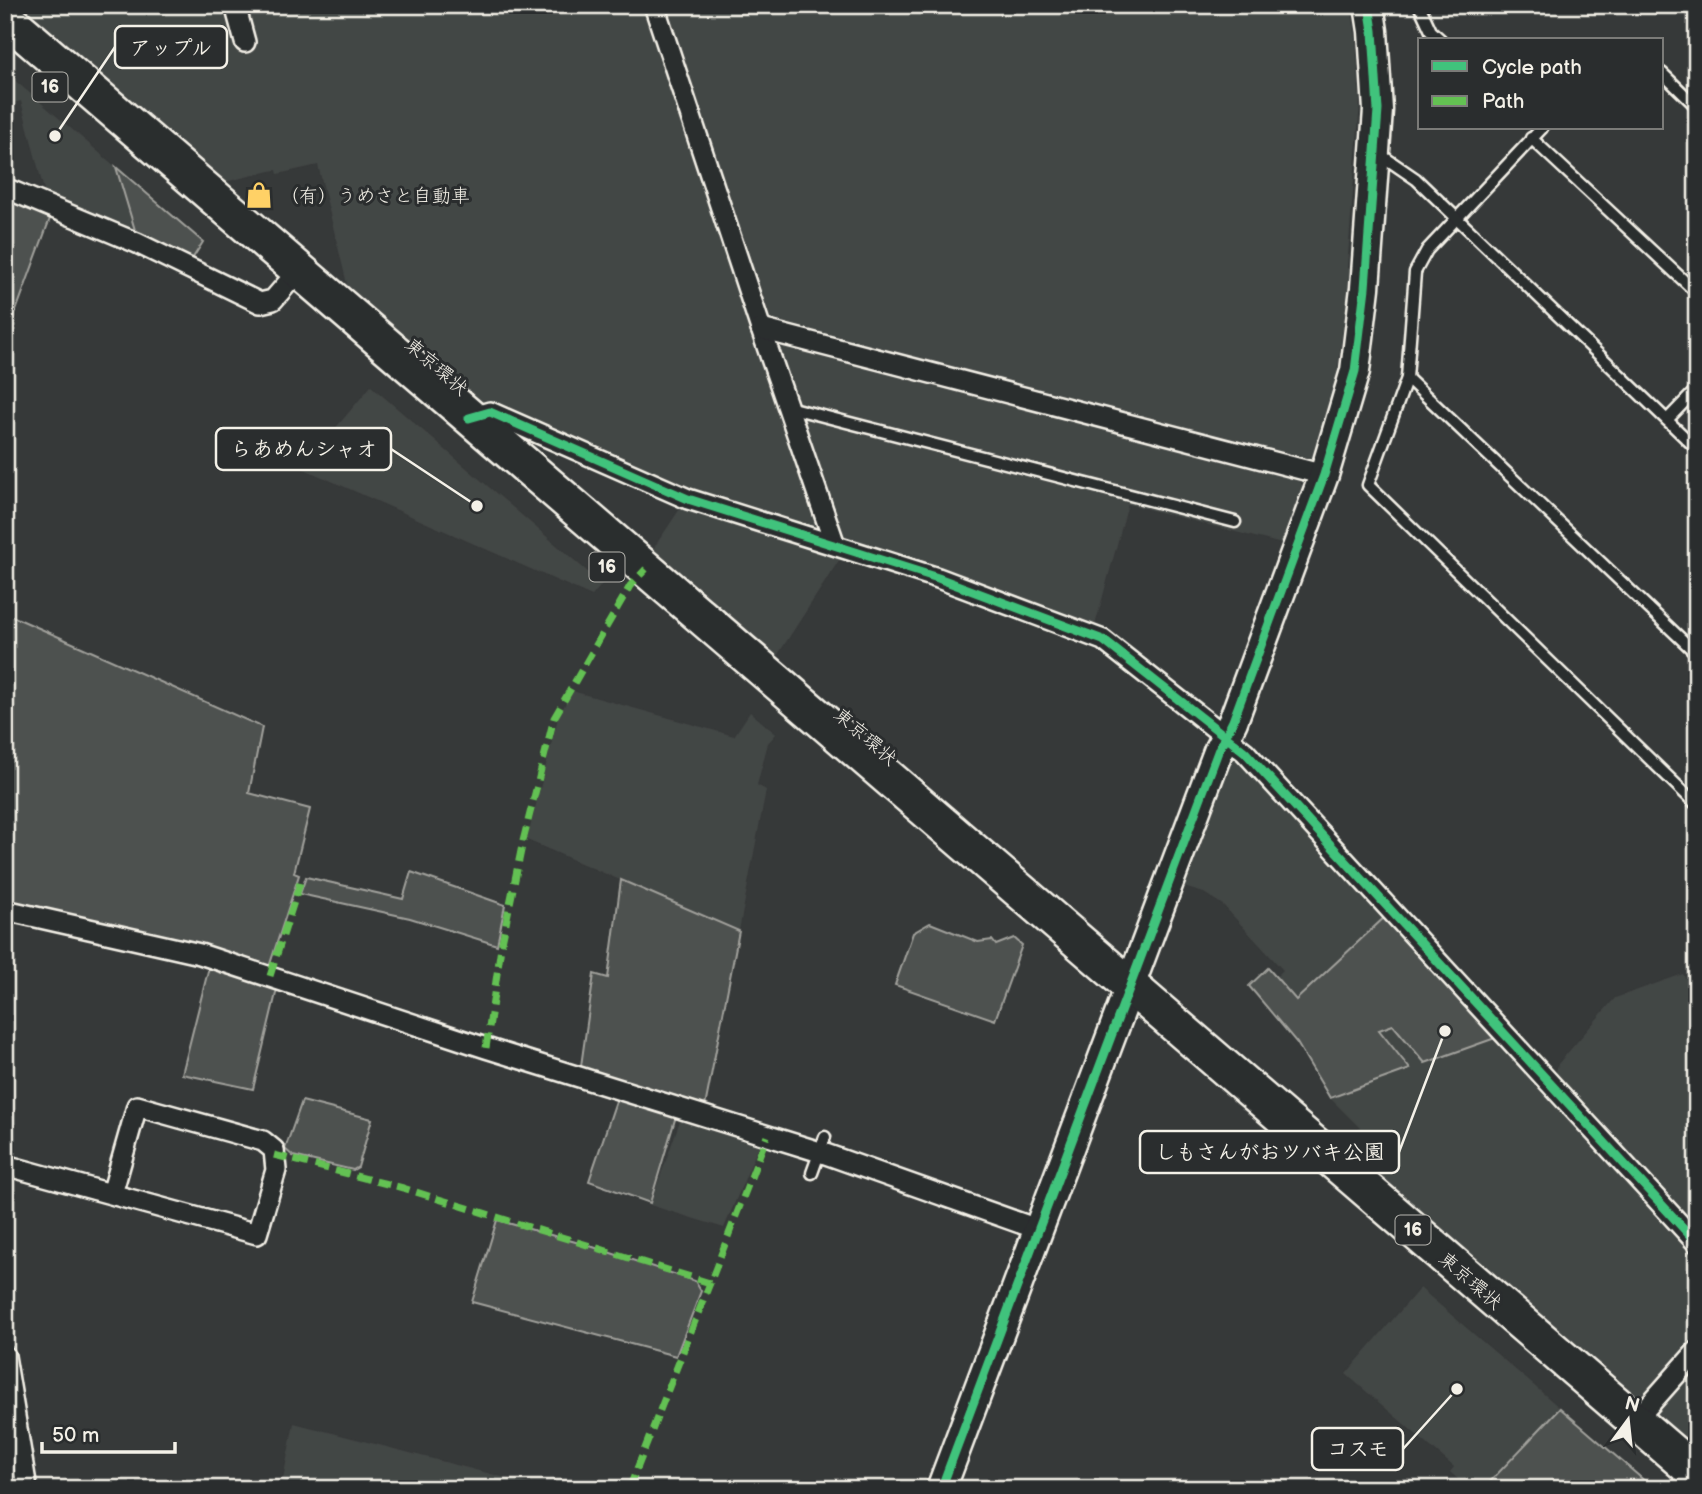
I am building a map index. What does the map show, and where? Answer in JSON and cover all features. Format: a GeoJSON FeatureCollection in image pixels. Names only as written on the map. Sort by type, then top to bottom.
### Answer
{"type":"FeatureCollection","features":[{"type":"Feature","properties":{"kind":"highway","name":"東京環状"},"geometry":{"type":"LineString","coordinates":[[5,17],[291,279],[1125,997],[1697,1475]]}},
{"type":"Feature","properties":{"kind":"highway","name":"東京環状"},"geometry":{"type":"LineString","coordinates":[[5,49],[469,418],[1678,1489]]}},
{"type":"Feature","properties":{"kind":"street"},"geometry":{"type":"LineString","coordinates":[[235,5],[245,43]]}},
{"type":"Feature","properties":{"kind":"street"},"geometry":{"type":"LineString","coordinates":[[654,5],[835,545]]}},
{"type":"Feature","properties":{"kind":"street"},"geometry":{"type":"LineString","coordinates":[[941,1489],[1219,749],[1233,721],[1324,475],[1355,371],[1365,288],[1378,110],[1369,5]]}},
{"type":"Feature","properties":{"kind":"street"},"geometry":{"type":"LineString","coordinates":[[5,188],[137,243],[260,303],[271,302],[291,279]]}},
{"type":"Feature","properties":{"kind":"street"},"geometry":{"type":"LineString","coordinates":[[761,329],[1324,475]]}},
{"type":"Feature","properties":{"kind":"street"},"geometry":{"type":"LineString","coordinates":[[469,418],[490,412],[688,499],[938,578],[1102,640],[1245,752],[1697,1243]]}},
{"type":"Feature","properties":{"kind":"street"},"geometry":{"type":"LineString","coordinates":[[5,910],[200,954],[511,1056],[822,1144],[1037,1229]]}},
{"type":"Feature","properties":{"kind":"street"},"geometry":{"type":"LineString","coordinates":[[5,1165],[257,1234],[276,1170],[274,1150],[263,1141],[137,1106],[112,1194]]}},
{"type":"Feature","properties":{"kind":"street"},"geometry":{"type":"LineString","coordinates":[[1635,1421],[1697,1351]]}},
{"type":"Feature","properties":{"kind":"street"},"geometry":{"type":"LineString","coordinates":[[5,1356],[9,1410],[27,1489]]}},
{"type":"Feature","properties":{"kind":"lane"},"geometry":{"type":"LineString","coordinates":[[1419,5],[1431,31],[1439,38]]}},
{"type":"Feature","properties":{"kind":"lane"},"geometry":{"type":"LineString","coordinates":[[1664,75],[1697,107]]}},
{"type":"Feature","properties":{"kind":"lane"},"geometry":{"type":"LineString","coordinates":[[1697,293],[1536,132],[1427,250],[1415,272],[1407,378],[1368,485],[1697,805]]}},
{"type":"Feature","properties":{"kind":"lane"},"geometry":{"type":"LineString","coordinates":[[1375,150],[1416,179],[1697,449]]}},
{"type":"Feature","properties":{"kind":"lane"},"geometry":{"type":"LineString","coordinates":[[1407,378],[1697,654]]}},
{"type":"Feature","properties":{"kind":"lane"},"geometry":{"type":"LineString","coordinates":[[1667,420],[1697,389]]}},
{"type":"Feature","properties":{"kind":"lane"},"geometry":{"type":"LineString","coordinates":[[788,407],[1235,523]]}},
{"type":"Feature","properties":{"kind":"lane"},"geometry":{"type":"LineString","coordinates":[[812,1174],[822,1144]]}},
{"type":"Feature","properties":{"kind":"shaded area"},"geometry":{"type":"Polygon","coordinates":[[[14,5],[643,5],[817,525],[810,532],[696,496],[470,397],[349,292],[318,165],[278,174],[277,170],[270,171],[221,183],[14,5]]]}},
{"type":"Feature","properties":{"kind":"shaded area"},"geometry":{"type":"Polygon","coordinates":[[[665,5],[1351,5],[1360,103],[1347,268],[1351,270],[1336,380],[1312,457],[1304,462],[777,325],[770,317],[665,5]]]}},
{"type":"Feature","properties":{"kind":"shaded area"},"geometry":{"type":"Polygon","coordinates":[[[5,72],[116,167],[138,240],[47,202],[21,101],[5,105],[5,72]]]}},
{"type":"Feature","properties":{"kind":"shaded area"},"geometry":{"type":"Polygon","coordinates":[[[116,167],[203,242],[189,264],[138,240],[116,167]]]}},
{"type":"Feature","properties":{"kind":"shaded area"},"geometry":{"type":"Polygon","coordinates":[[[5,193],[52,213],[6,338],[5,338],[5,193]]]}},
{"type":"Feature","properties":{"kind":"shaded area"},"geometry":{"type":"Polygon","coordinates":[[[787,343],[1298,477],[1303,488],[1282,544],[1128,504],[1094,629],[845,543],[780,350],[787,343]]]}},
{"type":"Feature","properties":{"kind":"shaded area"},"geometry":{"type":"Polygon","coordinates":[[[371,386],[602,584],[592,596],[302,468],[371,386]]]}},
{"type":"Feature","properties":{"kind":"shaded area"},"geometry":{"type":"Polygon","coordinates":[[[684,503],[843,554],[775,659],[651,552],[684,503]]]}},
{"type":"Feature","properties":{"kind":"shaded area"},"geometry":{"type":"Polygon","coordinates":[[[5,613],[262,727],[249,793],[310,809],[294,873],[299,875],[268,970],[5,903],[5,613]]]}},
{"type":"Feature","properties":{"kind":"shaded area"},"geometry":{"type":"Polygon","coordinates":[[[572,691],[734,736],[750,712],[776,734],[768,743],[757,785],[766,790],[739,931],[527,840],[558,718],[572,691]]]}},
{"type":"Feature","properties":{"kind":"shaded area"},"geometry":{"type":"Polygon","coordinates":[[[1240,755],[1387,915],[1296,1001],[1276,977],[1283,970],[1223,905],[1204,893],[1180,886],[1229,758],[1240,755]]]}},
{"type":"Feature","properties":{"kind":"shaded area"},"geometry":{"type":"Polygon","coordinates":[[[411,872],[505,905],[497,945],[410,918],[300,894],[306,877],[403,899],[411,872]]]}},
{"type":"Feature","properties":{"kind":"shaded area"},"geometry":{"type":"Polygon","coordinates":[[[621,880],[739,931],[704,1112],[580,1073],[594,974],[608,978],[621,880]]]}},
{"type":"Feature","properties":{"kind":"shaded area"},"geometry":{"type":"Polygon","coordinates":[[[1387,915],[1498,1037],[1425,1063],[1393,1025],[1379,1030],[1410,1069],[1330,1098],[1297,1043],[1249,986],[1268,968],[1296,1000],[1387,915]]]}},
{"type":"Feature","properties":{"kind":"shaded area"},"geometry":{"type":"Polygon","coordinates":[[[930,923],[978,942],[992,940],[996,945],[1014,938],[1022,945],[995,1020],[895,985],[913,933],[930,923]]]}},
{"type":"Feature","properties":{"kind":"shaded area"},"geometry":{"type":"Polygon","coordinates":[[[210,963],[278,985],[253,1089],[182,1074],[210,963]]]}},
{"type":"Feature","properties":{"kind":"shaded area"},"geometry":{"type":"Polygon","coordinates":[[[1683,974],[1689,985],[1697,978],[1697,1231],[1555,1076],[1558,1064],[1615,998],[1683,974]]]}},
{"type":"Feature","properties":{"kind":"shaded area"},"geometry":{"type":"Polygon","coordinates":[[[1393,1025],[1498,1037],[1697,1255],[1697,1333],[1639,1401],[1342,1147],[1360,1128],[1330,1098],[1409,1069],[1378,1030],[1393,1025]]]}},
{"type":"Feature","properties":{"kind":"shaded area"},"geometry":{"type":"Polygon","coordinates":[[[618,1095],[676,1116],[650,1203],[589,1181],[618,1095]]]}},
{"type":"Feature","properties":{"kind":"shaded area"},"geometry":{"type":"Polygon","coordinates":[[[302,1101],[372,1119],[358,1167],[353,1170],[293,1156],[285,1149],[302,1101]]]}},
{"type":"Feature","properties":{"kind":"shaded area"},"geometry":{"type":"Polygon","coordinates":[[[681,1118],[760,1143],[724,1228],[650,1205],[681,1118]]]}},
{"type":"Feature","properties":{"kind":"shaded area"},"geometry":{"type":"Polygon","coordinates":[[[497,1220],[590,1246],[695,1281],[701,1291],[676,1356],[472,1302],[497,1220]]]}},
{"type":"Feature","properties":{"kind":"shaded area"},"geometry":{"type":"Polygon","coordinates":[[[1420,1288],[1560,1408],[1483,1489],[1469,1489],[1450,1472],[1454,1467],[1346,1374],[1420,1288]]]}},
{"type":"Feature","properties":{"kind":"shaded area"},"geometry":{"type":"Polygon","coordinates":[[[1697,1366],[1697,1451],[1655,1415],[1697,1366]]]}},
{"type":"Feature","properties":{"kind":"shaded area"},"geometry":{"type":"Polygon","coordinates":[[[1560,1408],[1654,1489],[1483,1489],[1560,1408]]]}},
{"type":"Feature","properties":{"kind":"shaded area"},"geometry":{"type":"Polygon","coordinates":[[[294,1423],[549,1489],[281,1489],[294,1423]]]}},
{"type":"Feature","properties":{"kind":"marked path"},"geometry":{"type":"LineString","coordinates":[[486,1048],[501,947],[523,841],[554,718],[630,586],[646,569]]}},
{"type":"Feature","properties":{"kind":"marked path"},"geometry":{"type":"LineString","coordinates":[[270,976],[300,883]]}},
{"type":"Feature","properties":{"kind":"marked path"},"geometry":{"type":"LineString","coordinates":[[274,1155],[403,1188],[710,1283],[767,1136]]}},
{"type":"Feature","properties":{"kind":"marked path"},"geometry":{"type":"LineString","coordinates":[[629,1489],[710,1283]]}},
{"type":"Feature","properties":{"kind":"cycle path"},"geometry":{"type":"LineString","coordinates":[[941,1489],[1219,749],[1233,721],[1324,475],[1355,371],[1365,288],[1378,110],[1369,5]]}},
{"type":"Feature","properties":{"kind":"cycle path"},"geometry":{"type":"LineString","coordinates":[[469,418],[490,412],[688,499],[938,578],[1103,640],[1245,752],[1697,1243]]}},
{"type":"Feature","properties":{"kind":"place","name":"アップル"},"geometry":{"type":"Point","coordinates":[55,136]}},
{"type":"Feature","properties":{"kind":"place","name":"（有）うめさと自動車"},"geometry":{"type":"Point","coordinates":[259,195]}},
{"type":"Feature","properties":{"kind":"place","name":"らあめんシャオ"},"geometry":{"type":"Point","coordinates":[477,506]}},
{"type":"Feature","properties":{"kind":"place","name":"しもさんがおツバキ公園"},"geometry":{"type":"Point","coordinates":[1445,1031]}},
{"type":"Feature","properties":{"kind":"place","name":"コスモ"},"geometry":{"type":"Point","coordinates":[1457,1389]}}]}
